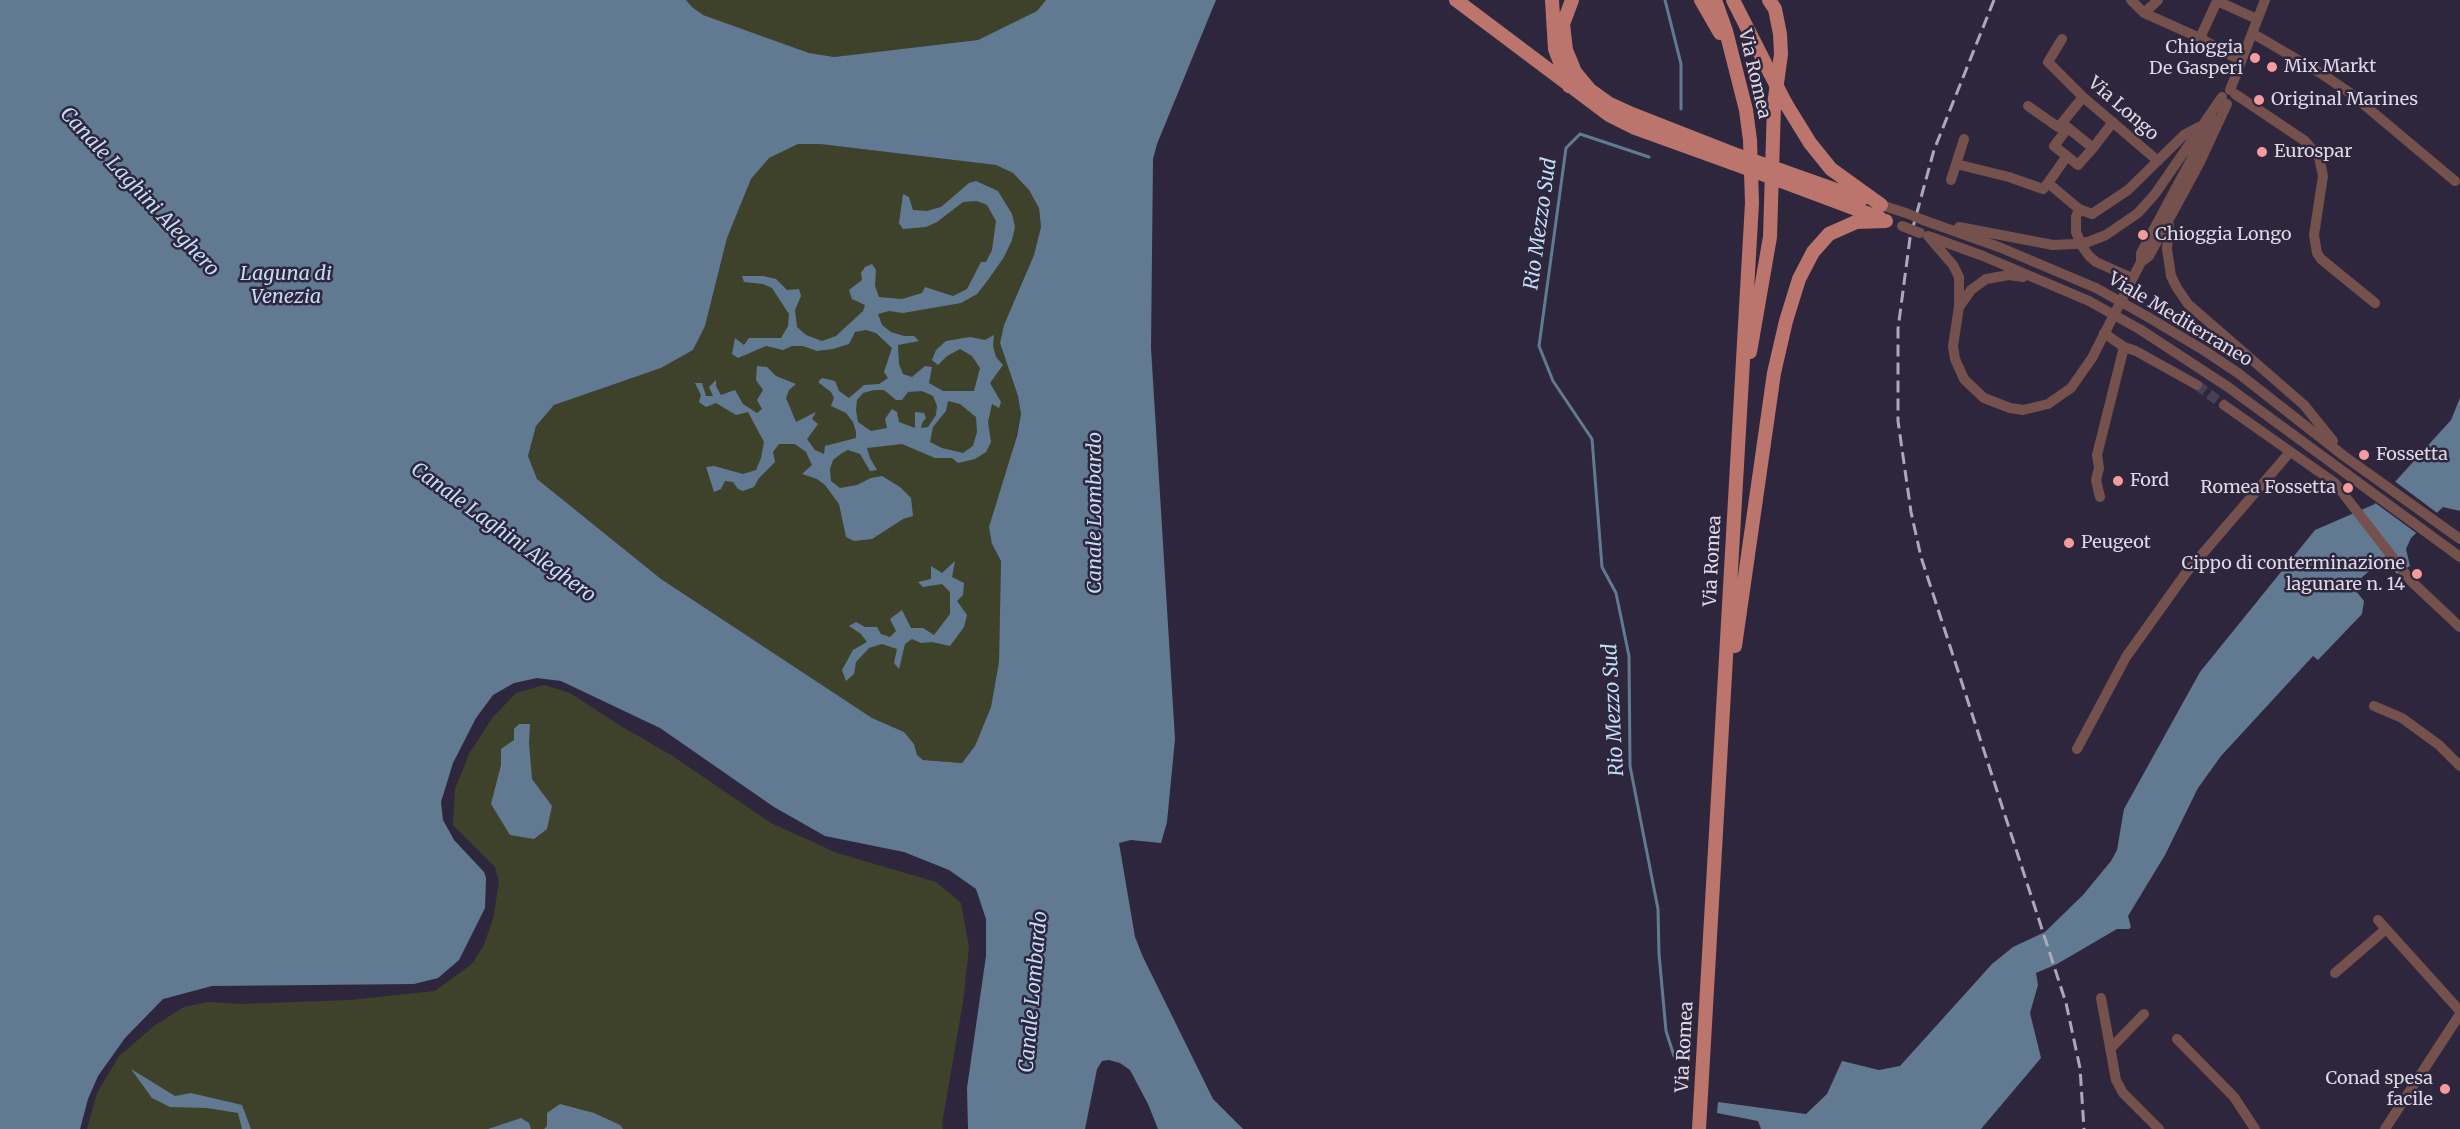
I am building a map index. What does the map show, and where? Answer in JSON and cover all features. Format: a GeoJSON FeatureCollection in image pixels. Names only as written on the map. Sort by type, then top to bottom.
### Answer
{"type":"FeatureCollection","features":[{"type":"Feature","properties":{"kind":"main road"},"geometry":{"type":"LineString","coordinates":[[1456,0],[1570,88],[1609,115],[1635,128],[1780,176],[1886,221]]}},
{"type":"Feature","properties":{"kind":"main road"},"geometry":{"type":"LineString","coordinates":[[1552,0],[1555,50],[1570,88]]}},
{"type":"Feature","properties":{"kind":"main road"},"geometry":{"type":"LineString","coordinates":[[1572,0],[1563,24],[1566,50],[1575,72],[1590,90],[1608,103],[1733,159]]}},
{"type":"Feature","properties":{"kind":"main road"},"geometry":{"type":"LineString","coordinates":[[1701,0],[1719,31],[1737,71]]}},
{"type":"Feature","properties":{"kind":"main road","name":"Via Romea"},"geometry":{"type":"LineString","coordinates":[[1699,1129],[1752,203],[1750,140],[1737,71],[1715,0]]}},
{"type":"Feature","properties":{"kind":"main road"},"geometry":{"type":"LineString","coordinates":[[1733,0],[1786,104],[1810,143],[1831,169],[1881,205]]}},
{"type":"Feature","properties":{"kind":"main road"},"geometry":{"type":"LineString","coordinates":[[1739,410],[1766,269],[1772,210],[1773,129],[1781,54],[1775,9],[1769,0]]}},
{"type":"Feature","properties":{"kind":"main road"},"geometry":{"type":"LineString","coordinates":[[1780,176],[1881,205]]}},
{"type":"Feature","properties":{"kind":"main road"},"geometry":{"type":"LineString","coordinates":[[1724,704],[1734,650],[1774,373],[1799,279],[1813,252],[1829,234],[1856,222],[1886,221]]}},
{"type":"Feature","properties":{"kind":"street"},"geometry":{"type":"LineString","coordinates":[[2131,0],[2144,13],[2200,38],[2241,61]]}},
{"type":"Feature","properties":{"kind":"street"},"geometry":{"type":"LineString","coordinates":[[2144,13],[2158,0]]}},
{"type":"Feature","properties":{"kind":"street"},"geometry":{"type":"LineString","coordinates":[[2200,38],[2216,0],[2257,19]]}},
{"type":"Feature","properties":{"kind":"street"},"geometry":{"type":"LineString","coordinates":[[1924,235],[1953,265],[1959,277],[1959,307],[1953,346],[1960,372],[1971,387],[1984,398],[2010,408],[2035,408],[2059,398],[2079,379],[2092,358],[2132,278],[2141,262],[2149,256],[2200,162],[2265,0]]}},
{"type":"Feature","properties":{"kind":"street"},"geometry":{"type":"LineString","coordinates":[[2252,33],[2350,93],[2455,181]]}},
{"type":"Feature","properties":{"kind":"street","name":"Via Longo"},"geometry":{"type":"LineString","coordinates":[[2062,39],[2048,62],[2083,97],[2158,161],[2184,135],[2199,127]]}},
{"type":"Feature","properties":{"kind":"street"},"geometry":{"type":"LineString","coordinates":[[2083,97],[2054,146],[2078,165],[2113,122]]}},
{"type":"Feature","properties":{"kind":"street"},"geometry":{"type":"LineString","coordinates":[[1937,224],[2053,245],[2088,242],[2122,225],[2138,213],[2156,194],[2199,127],[2227,97]]}},
{"type":"Feature","properties":{"kind":"street"},"geometry":{"type":"LineString","coordinates":[[2141,262],[2141,253],[2227,97]]}},
{"type":"Feature","properties":{"kind":"street"},"geometry":{"type":"LineString","coordinates":[[2227,97],[2305,141],[2319,157],[2323,176],[2314,235],[2317,253],[2321,259],[2375,303]]}},
{"type":"Feature","properties":{"kind":"street"},"geometry":{"type":"LineString","coordinates":[[2028,106],[2058,127],[2065,125]]}},
{"type":"Feature","properties":{"kind":"street"},"geometry":{"type":"LineString","coordinates":[[2065,125],[2093,148]]}},
{"type":"Feature","properties":{"kind":"street"},"geometry":{"type":"LineString","coordinates":[[1951,180],[1964,139]]}},
{"type":"Feature","properties":{"kind":"street"},"geometry":{"type":"LineString","coordinates":[[1956,164],[2009,177],[2043,189],[2067,156]]}},
{"type":"Feature","properties":{"kind":"street"},"geometry":{"type":"LineString","coordinates":[[2156,194],[2159,180],[2158,161]]}},
{"type":"Feature","properties":{"kind":"street"},"geometry":{"type":"LineString","coordinates":[[2048,183],[2079,209],[2092,214],[2128,190],[2158,161]]}},
{"type":"Feature","properties":{"kind":"street","name":"Viale Mediterraneo"},"geometry":{"type":"LineString","coordinates":[[1881,205],[1999,247],[2096,288],[2148,317],[2238,373],[2344,456],[2460,539]]}},
{"type":"Feature","properties":{"kind":"street"},"geometry":{"type":"LineString","coordinates":[[2079,209],[2076,217],[2076,232],[2082,246],[2097,262],[2132,278]]}},
{"type":"Feature","properties":{"kind":"street"},"geometry":{"type":"LineString","coordinates":[[2170,216],[2168,261],[2176,288],[2188,304],[2304,405],[2344,456]]}},
{"type":"Feature","properties":{"kind":"street","name":"Viale Mediterraneo"},"geometry":{"type":"LineString","coordinates":[[1886,221],[2089,301],[2141,330],[2220,382],[2460,557]]}},
{"type":"Feature","properties":{"kind":"street"},"geometry":{"type":"LineString","coordinates":[[1959,307],[1971,290],[1986,279],[2009,275],[2042,281]]}},
{"type":"Feature","properties":{"kind":"street"},"geometry":{"type":"LineString","coordinates":[[2104,333],[2124,347],[2197,385]]}},
{"type":"Feature","properties":{"kind":"street"},"geometry":{"type":"LineString","coordinates":[[2100,497],[2096,480],[2100,468],[2097,455],[2124,347]]}},
{"type":"Feature","properties":{"kind":"street"},"geometry":{"type":"LineString","coordinates":[[2224,405],[2338,487],[2411,582],[2460,627]]}},
{"type":"Feature","properties":{"kind":"street"},"geometry":{"type":"LineString","coordinates":[[2077,749],[2126,657],[2186,573],[2290,452]]}},
{"type":"Feature","properties":{"kind":"street"},"geometry":{"type":"LineString","coordinates":[[2374,706],[2402,718],[2439,745],[2460,766]]}},
{"type":"Feature","properties":{"kind":"street"},"geometry":{"type":"LineString","coordinates":[[2378,920],[2460,1013],[2385,1129]]}},
{"type":"Feature","properties":{"kind":"street"},"geometry":{"type":"LineString","coordinates":[[2336,973],[2386,929]]}},
{"type":"Feature","properties":{"kind":"street"},"geometry":{"type":"LineString","coordinates":[[2101,998],[2116,1080],[2122,1093],[2159,1129]]}},
{"type":"Feature","properties":{"kind":"street"},"geometry":{"type":"LineString","coordinates":[[2110,1049],[2144,1014]]}},
{"type":"Feature","properties":{"kind":"street"},"geometry":{"type":"LineString","coordinates":[[2177,1039],[2234,1097],[2254,1129]]}},
{"type":"Feature","properties":{"kind":"green space"},"geometry":{"type":"Polygon","coordinates":[[[0,0],[769,158],[798,144],[820,144],[996,165],[1013,173],[1029,190],[1039,208],[1041,227],[1034,255],[1004,325],[1000,343],[1018,396],[1021,414],[992,544],[1001,561],[999,662],[991,707],[975,746],[962,763],[923,760],[917,755],[914,744],[904,732],[872,718],[661,579],[537,479],[528,456],[536,426],[554,405],[661,368],[693,350],[705,326],[727,238],[751,179],[767,160],[0,0]]]}},
{"type":"Feature","properties":{"kind":"green space"},"geometry":{"type":"Polygon","coordinates":[[[686,0],[1046,0],[1037,11],[978,40],[834,57],[809,53],[702,15],[686,0]]]}},
{"type":"Feature","properties":{"kind":"green space"},"geometry":{"type":"Polygon","coordinates":[[[544,685],[570,693],[671,755],[771,823],[837,853],[936,882],[961,903],[969,947],[963,1002],[943,1129],[87,1129],[97,1093],[119,1056],[154,1026],[184,1007],[208,1002],[241,1004],[350,1000],[435,991],[472,964],[484,945],[493,919],[499,882],[495,867],[453,825],[455,789],[469,754],[493,717],[516,693],[544,685]]]}},
{"type":"Feature","properties":{"kind":"water","name":"Laguna di Venezia"},"geometry":{"type":"Polygon","coordinates":[[[0,0],[686,0],[703,15],[809,53],[834,57],[978,40],[1037,11],[1046,0],[1216,0],[1157,144],[1153,159],[1151,348],[1175,739],[1167,822],[1161,843],[1131,840],[1119,843],[1135,937],[1143,957],[1213,1099],[1243,1129],[1158,1129],[1130,1070],[1120,1063],[1109,1060],[1102,1061],[1097,1069],[1085,1129],[968,1129],[967,1088],[986,956],[986,919],[976,889],[949,870],[904,852],[825,836],[774,807],[660,728],[561,681],[537,678],[514,683],[493,695],[476,718],[453,763],[441,802],[443,820],[454,840],[484,872],[486,878],[485,908],[459,960],[438,978],[414,984],[212,986],[163,999],[125,1038],[98,1076],[88,1099],[80,1129],[0,1129],[0,0]],[[798,144],[769,158],[751,179],[727,238],[705,326],[693,350],[661,368],[554,405],[536,426],[528,456],[537,479],[661,579],[872,718],[904,732],[914,744],[917,755],[923,760],[962,763],[975,746],[991,707],[999,662],[1001,561],[992,544],[989,527],[1017,436],[1021,414],[1018,396],[1000,343],[1004,325],[1034,255],[1041,227],[1039,208],[1029,190],[1013,173],[996,165],[820,144],[798,144]]]}},
{"type":"Feature","properties":{"kind":"water"},"geometry":{"type":"Polygon","coordinates":[[[976,181],[998,191],[1012,214],[1015,227],[1004,257],[977,294],[961,303],[903,313],[889,311],[878,314],[882,325],[891,332],[914,336],[919,341],[898,345],[899,364],[903,374],[912,377],[925,366],[932,367],[929,383],[943,391],[974,391],[980,368],[972,356],[960,349],[947,356],[938,365],[932,360],[936,350],[946,341],[970,337],[985,340],[994,335],[993,346],[996,357],[1003,365],[990,383],[1001,402],[999,408],[992,404],[988,422],[991,442],[986,452],[975,459],[958,463],[952,458],[935,458],[902,444],[867,448],[877,470],[870,471],[860,454],[848,450],[842,453],[833,460],[830,469],[831,481],[840,488],[882,476],[900,487],[911,498],[913,516],[903,519],[872,539],[854,541],[846,537],[839,504],[825,485],[817,479],[802,474],[812,465],[806,452],[795,444],[779,444],[773,452],[775,462],[759,478],[754,487],[743,491],[738,489],[733,482],[725,481],[721,489],[714,492],[706,467],[714,466],[743,474],[756,470],[764,442],[748,412],[736,415],[716,403],[706,407],[699,402],[701,395],[695,383],[702,383],[706,396],[713,396],[709,387],[716,380],[716,386],[721,395],[735,390],[743,404],[757,413],[762,409],[757,400],[763,390],[756,380],[757,366],[767,367],[776,376],[796,384],[789,390],[786,398],[796,422],[816,412],[812,419],[818,424],[807,439],[815,450],[824,454],[825,446],[856,438],[856,432],[853,422],[846,413],[831,406],[834,398],[831,392],[818,382],[822,378],[835,381],[839,391],[849,398],[864,385],[879,384],[888,378],[884,372],[892,348],[876,333],[866,330],[855,332],[849,344],[833,349],[817,351],[803,346],[792,346],[783,350],[766,346],[738,358],[732,354],[735,338],[744,345],[749,338],[781,338],[788,326],[789,314],[772,288],[763,284],[744,282],[742,276],[763,276],[776,279],[787,290],[799,289],[801,296],[795,310],[797,327],[806,335],[822,341],[836,336],[863,311],[865,305],[852,299],[849,290],[862,280],[861,273],[865,267],[872,264],[876,270],[875,286],[879,297],[902,299],[922,293],[925,287],[953,296],[967,289],[981,262],[986,262],[992,250],[996,221],[987,205],[977,201],[963,202],[937,222],[926,227],[903,229],[899,223],[903,194],[909,197],[913,210],[927,211],[941,207],[969,183],[976,181]],[[884,390],[863,393],[857,400],[856,410],[858,422],[871,431],[887,428],[885,419],[892,409],[897,412],[899,422],[915,428],[915,412],[924,413],[926,418],[921,428],[928,427],[936,415],[937,406],[933,396],[922,391],[908,392],[902,400],[896,400],[884,390]],[[948,401],[946,411],[933,427],[930,442],[942,448],[963,453],[973,446],[977,432],[976,417],[960,404],[948,401]]]}},
{"type":"Feature","properties":{"kind":"water"},"geometry":{"type":"Polygon","coordinates":[[[2460,398],[2460,511],[2443,507],[2411,538],[2406,549],[2410,566],[2397,574],[2384,558],[2352,586],[2364,601],[2362,614],[2318,660],[2313,656],[2221,756],[2198,788],[2165,855],[2128,916],[2131,927],[2117,929],[2057,964],[2036,973],[2038,985],[2030,1013],[2041,1058],[1981,1129],[1761,1129],[1758,1121],[1717,1113],[1718,1102],[1806,1114],[1827,1094],[1842,1061],[1879,1070],[1900,1066],[1992,964],[2013,947],[2045,932],[2083,895],[2111,861],[2117,850],[2124,809],[2200,672],[2315,530],[2375,504],[2451,420],[2460,398]]]}},
{"type":"Feature","properties":{"kind":"water"},"geometry":{"type":"Polygon","coordinates":[[[955,561],[952,577],[964,583],[963,595],[957,601],[967,615],[964,627],[950,646],[932,642],[921,643],[912,639],[905,644],[899,669],[894,663],[897,649],[882,644],[869,648],[856,662],[854,674],[846,681],[842,670],[853,650],[867,642],[861,634],[849,626],[856,622],[865,627],[877,627],[881,634],[890,637],[896,631],[890,619],[902,610],[911,628],[923,628],[934,635],[950,614],[950,592],[942,584],[923,587],[918,582],[931,579],[931,566],[942,573],[955,561]]]}},
{"type":"Feature","properties":{"kind":"water"},"geometry":{"type":"Polygon","coordinates":[[[519,724],[530,724],[532,779],[552,806],[547,829],[534,839],[510,835],[491,804],[501,765],[501,749],[514,740],[514,729],[519,724]]]}},
{"type":"Feature","properties":{"kind":"water"},"geometry":{"type":"Polygon","coordinates":[[[131,1069],[175,1096],[191,1093],[242,1105],[251,1129],[242,1129],[238,1113],[207,1108],[170,1107],[152,1098],[131,1069]]]}},
{"type":"Feature","properties":{"kind":"water"},"geometry":{"type":"Polygon","coordinates":[[[560,1104],[594,1113],[620,1125],[623,1129],[544,1129],[547,1126],[547,1113],[560,1104]]]}},
{"type":"Feature","properties":{"kind":"water"},"geometry":{"type":"Polygon","coordinates":[[[521,1118],[529,1123],[531,1129],[488,1129],[521,1118]]]}},
{"type":"Feature","properties":{"kind":"pier"},"geometry":{"type":"Polygon","coordinates":[[[2393,480],[2440,515],[2419,535],[2374,502],[2393,480]]]}},
{"type":"Feature","properties":{"kind":"waterway","name":"Rio Mezzo Sud"},"geometry":{"type":"LineString","coordinates":[[1665,0],[1681,64],[1681,109]]}},
{"type":"Feature","properties":{"kind":"waterway","name":"Rio Mezzo Sud"},"geometry":{"type":"LineString","coordinates":[[1649,157],[1580,134],[1566,148],[1539,346],[1553,381],[1592,439],[1602,567],[1616,593],[1629,656],[1630,766],[1658,909],[1659,954],[1666,1031],[1674,1056]]}},
{"type":"Feature","properties":{"kind":"tunnel"},"geometry":{"type":"LineString","coordinates":[[2197,385],[2224,405]]}},
{"type":"Feature","properties":{"kind":"railway"},"geometry":{"type":"LineString","coordinates":[[1994,0],[1934,150],[1910,238],[1898,329],[1898,421],[1911,512],[1921,557],[2066,1003],[2080,1068],[2084,1129]]}},
{"type":"Feature","properties":{"kind":"place","name":"Chioggia De Gasperi"},"geometry":{"type":"Point","coordinates":[2255,58]}},
{"type":"Feature","properties":{"kind":"place","name":"Mix Markt"},"geometry":{"type":"Point","coordinates":[2272,67]}},
{"type":"Feature","properties":{"kind":"place","name":"Original Marines"},"geometry":{"type":"Point","coordinates":[2259,100]}},
{"type":"Feature","properties":{"kind":"place","name":"Eurospar"},"geometry":{"type":"Point","coordinates":[2262,152]}},
{"type":"Feature","properties":{"kind":"place","name":"Chioggia Longo"},"geometry":{"type":"Point","coordinates":[2143,235]}},
{"type":"Feature","properties":{"kind":"place","name":"Fossetta"},"geometry":{"type":"Point","coordinates":[2364,455]}},
{"type":"Feature","properties":{"kind":"place","name":"Ford"},"geometry":{"type":"Point","coordinates":[2118,481]}},
{"type":"Feature","properties":{"kind":"place","name":"Romea Fossetta"},"geometry":{"type":"Point","coordinates":[2348,488]}},
{"type":"Feature","properties":{"kind":"place","name":"Peugeot"},"geometry":{"type":"Point","coordinates":[2069,543]}},
{"type":"Feature","properties":{"kind":"place","name":"Cippo di conterminazione lagunare n. 14"},"geometry":{"type":"Point","coordinates":[2417,574]}},
{"type":"Feature","properties":{"kind":"place","name":"Conad spesa facile"},"geometry":{"type":"Point","coordinates":[2445,1089]}},
{"type":"Feature","properties":{"kind":"water label","name":"Canale Laghini Aleghero"},"geometry":{"type":"Point","coordinates":[139,192]}},
{"type":"Feature","properties":{"kind":"water label","name":"Canale Lombardo"},"geometry":{"type":"Point","coordinates":[1095,513]}},
{"type":"Feature","properties":{"kind":"water label","name":"Canale Laghini Aleghero"},"geometry":{"type":"Point","coordinates":[503,533]}},
{"type":"Feature","properties":{"kind":"water label","name":"Canale Lombardo"},"geometry":{"type":"Point","coordinates":[1034,992]}}]}
